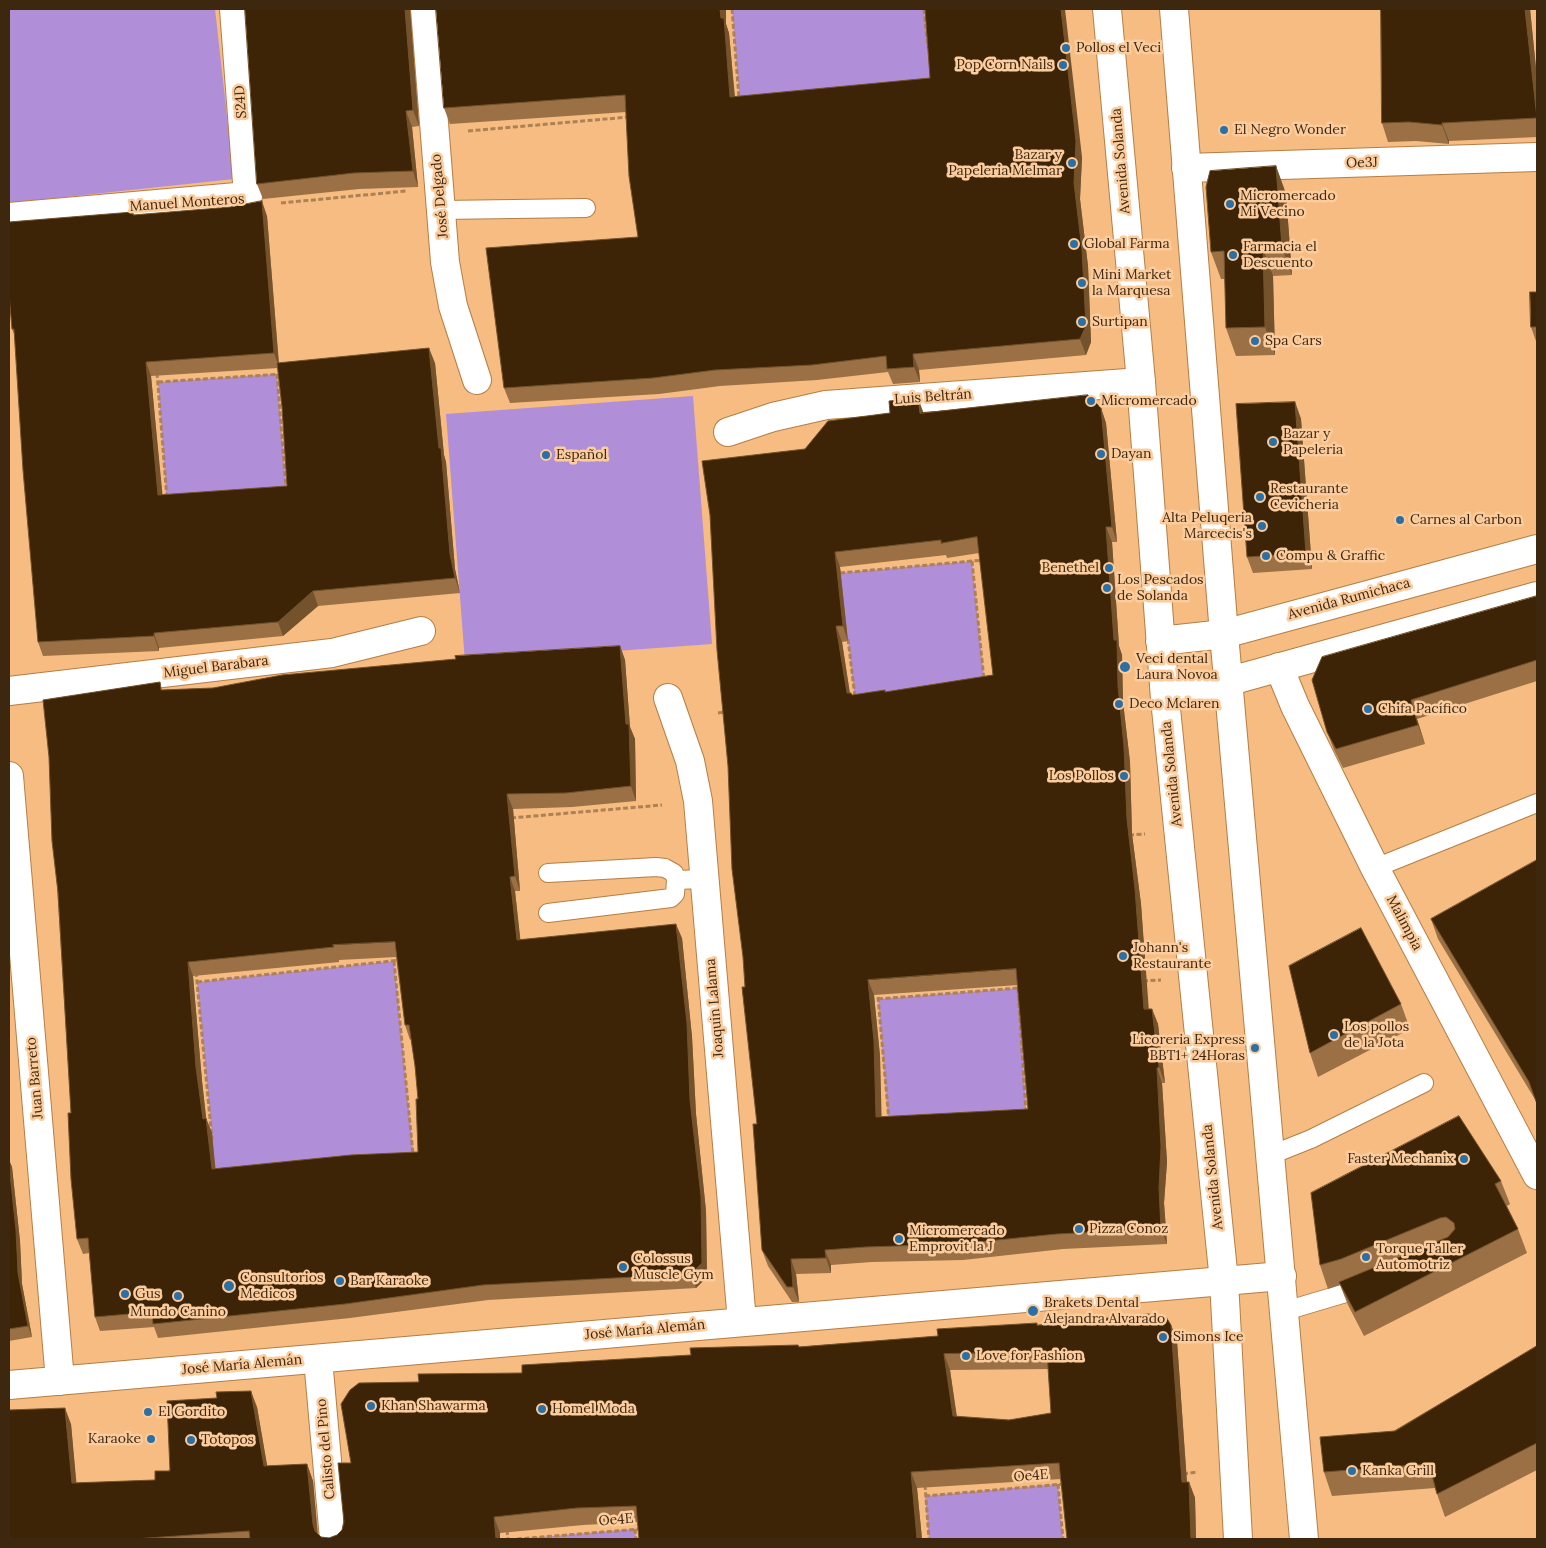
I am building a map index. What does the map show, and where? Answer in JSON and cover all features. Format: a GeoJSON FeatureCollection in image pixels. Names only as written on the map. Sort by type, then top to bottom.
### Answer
{"type":"FeatureCollection","features":[{"type":"Feature","properties":{"kind":"street","name":"S24D"},"geometry":{"type":"LineString","coordinates":[[234,9],[248,196]]}},
{"type":"Feature","properties":{"kind":"street","name":"José Delgado"},"geometry":{"type":"LineString","coordinates":[[425,9],[445,262],[453,306],[477,380]]}},
{"type":"Feature","properties":{"kind":"street","name":"Avenida Solanda"},"geometry":{"type":"LineString","coordinates":[[1107,9],[1141,382],[1165,700],[1224,1281],[1238,1539]]}},
{"type":"Feature","properties":{"kind":"street"},"geometry":{"type":"LineString","coordinates":[[1174,9],[1228,682],[1304,1539]]}},
{"type":"Feature","properties":{"kind":"street","name":"Oe3J"},"geometry":{"type":"LineString","coordinates":[[1186,168],[1537,157]]}},
{"type":"Feature","properties":{"kind":"street","name":"Manuel Monteros"},"geometry":{"type":"LineString","coordinates":[[9,217],[248,196]]}},
{"type":"Feature","properties":{"kind":"street","name":"Luis Beltrán"},"geometry":{"type":"LineString","coordinates":[[728,432],[773,417],[826,405],[1141,382]]}},
{"type":"Feature","properties":{"kind":"street","name":"Avenida Rumichaca"},"geometry":{"type":"LineString","coordinates":[[1160,641],[1224,634],[1537,548]]}},
{"type":"Feature","properties":{"kind":"street"},"geometry":{"type":"LineString","coordinates":[[1165,700],[1537,596]]}},
{"type":"Feature","properties":{"kind":"street","name":"Miguel Barabara"},"geometry":{"type":"LineString","coordinates":[[9,691],[332,653],[421,631]]}},
{"type":"Feature","properties":{"kind":"street","name":"Malimpia"},"geometry":{"type":"LineString","coordinates":[[1279,668],[1295,706],[1375,868],[1537,1175]]}},
{"type":"Feature","properties":{"kind":"street","name":"Joaquin Lalama"},"geometry":{"type":"LineString","coordinates":[[668,698],[690,761],[698,802],[742,1322]]}},
{"type":"Feature","properties":{"kind":"street","name":"Juan Barreto"},"geometry":{"type":"LineString","coordinates":[[9,776],[60,1381]]}},
{"type":"Feature","properties":{"kind":"street","name":"José María Alemán"},"geometry":{"type":"LineString","coordinates":[[9,1385],[1282,1276]]}},
{"type":"Feature","properties":{"kind":"street","name":"Calisto del Pino"},"geometry":{"type":"LineString","coordinates":[[318,1358],[334,1539]]}},
{"type":"Feature","properties":{"kind":"lane"},"geometry":{"type":"LineString","coordinates":[[441,210],[586,208]]}},
{"type":"Feature","properties":{"kind":"lane"},"geometry":{"type":"LineString","coordinates":[[1375,868],[1537,803]]}},
{"type":"Feature","properties":{"kind":"lane"},"geometry":{"type":"LineString","coordinates":[[548,873],[665,868],[674,873],[676,880],[675,894],[671,898],[548,913]]}},
{"type":"Feature","properties":{"kind":"lane"},"geometry":{"type":"LineString","coordinates":[[676,880],[704,879]]}},
{"type":"Feature","properties":{"kind":"lane"},"geometry":{"type":"LineString","coordinates":[[1271,1156],[1424,1083]]}},
{"type":"Feature","properties":{"kind":"lane"},"geometry":{"type":"LineString","coordinates":[[1285,1311],[1352,1293],[1380,1281]]}},
{"type":"Feature","properties":{"kind":"path"},"geometry":{"type":"LineString","coordinates":[[732,9],[740,106]]}},
{"type":"Feature","properties":{"kind":"path"},"geometry":{"type":"LineString","coordinates":[[924,9],[928,54]]}},
{"type":"Feature","properties":{"kind":"path"},"geometry":{"type":"LineString","coordinates":[[598,110],[599,120]]}},
{"type":"Feature","properties":{"kind":"path"},"geometry":{"type":"LineString","coordinates":[[460,132],[636,116]]}},
{"type":"Feature","properties":{"kind":"path","name":"Manuel Monteros"},"geometry":{"type":"LineString","coordinates":[[248,196],[256,205],[412,191]]}},
{"type":"Feature","properties":{"kind":"path"},"geometry":{"type":"LineString","coordinates":[[156,363],[167,504]]}},
{"type":"Feature","properties":{"kind":"path"},"geometry":{"type":"LineString","coordinates":[[277,374],[287,497]]}},
{"type":"Feature","properties":{"kind":"path"},"geometry":{"type":"LineString","coordinates":[[158,382],[287,374]]}},
{"type":"Feature","properties":{"kind":"path"},"geometry":{"type":"LineString","coordinates":[[840,573],[991,559]]}},
{"type":"Feature","properties":{"kind":"path"},"geometry":{"type":"LineString","coordinates":[[972,561],[985,688]]}},
{"type":"Feature","properties":{"kind":"path"},"geometry":{"type":"LineString","coordinates":[[839,563],[842,582]]}},
{"type":"Feature","properties":{"kind":"path"},"geometry":{"type":"LineString","coordinates":[[847,632],[855,700],[863,699]]}},
{"type":"Feature","properties":{"kind":"path"},"geometry":{"type":"LineString","coordinates":[[718,713],[728,712]]}},
{"type":"Feature","properties":{"kind":"path"},"geometry":{"type":"LineString","coordinates":[[503,818],[662,805]]}},
{"type":"Feature","properties":{"kind":"path"},"geometry":{"type":"LineString","coordinates":[[1119,836],[1148,833]]}},
{"type":"Feature","properties":{"kind":"path"},"geometry":{"type":"LineString","coordinates":[[197,982],[404,960]]}},
{"type":"Feature","properties":{"kind":"path"},"geometry":{"type":"LineString","coordinates":[[394,961],[414,1160]]}},
{"type":"Feature","properties":{"kind":"path"},"geometry":{"type":"LineString","coordinates":[[195,964],[212,1142]]}},
{"type":"Feature","properties":{"kind":"path"},"geometry":{"type":"LineString","coordinates":[[1142,981],[1161,980]]}},
{"type":"Feature","properties":{"kind":"path"},"geometry":{"type":"LineString","coordinates":[[1018,988],[1027,1121]]}},
{"type":"Feature","properties":{"kind":"path"},"geometry":{"type":"LineString","coordinates":[[878,999],[1027,988]]}},
{"type":"Feature","properties":{"kind":"path"},"geometry":{"type":"LineString","coordinates":[[877,989],[889,1129]]}},
{"type":"Feature","properties":{"kind":"path"},"geometry":{"type":"LineString","coordinates":[[1179,1474],[1198,1472]]}},
{"type":"Feature","properties":{"kind":"path"},"geometry":{"type":"LineString","coordinates":[[924,1477],[930,1539]]}},
{"type":"Feature","properties":{"kind":"path"},"geometry":{"type":"LineString","coordinates":[[1058,1484],[1063,1539]]}},
{"type":"Feature","properties":{"kind":"path","name":"Oe4E"},"geometry":{"type":"LineString","coordinates":[[925,1496],[1067,1484]]}},
{"type":"Feature","properties":{"kind":"path"},"geometry":{"type":"LineString","coordinates":[[506,1520],[508,1539]]}},
{"type":"Feature","properties":{"kind":"path","name":"Oe4E"},"geometry":{"type":"LineString","coordinates":[[517,1539],[644,1528]]}},
{"type":"Feature","properties":{"kind":"path"},"geometry":{"type":"LineString","coordinates":[[635,1529],[636,1539]]}},
{"type":"Feature","properties":{"kind":"shaded area"},"geometry":{"type":"Polygon","coordinates":[[[9,9],[215,9],[234,179],[9,203],[9,9]]]}},
{"type":"Feature","properties":{"kind":"shaded area"},"geometry":{"type":"Polygon","coordinates":[[[732,9],[924,9],[932,90],[740,106],[732,9]]]}},
{"type":"Feature","properties":{"kind":"shaded area"},"geometry":{"type":"Polygon","coordinates":[[[277,374],[287,497],[167,504],[158,382],[277,374]]]}},
{"type":"Feature","properties":{"kind":"shaded area"},"geometry":{"type":"Polygon","coordinates":[[[693,396],[712,644],[465,662],[446,414],[693,396]]]}},
{"type":"Feature","properties":{"kind":"shaded area"},"geometry":{"type":"Polygon","coordinates":[[[972,561],[985,687],[855,700],[840,573],[972,561]]]}},
{"type":"Feature","properties":{"kind":"shaded area"},"geometry":{"type":"Polygon","coordinates":[[[394,961],[414,1160],[216,1177],[197,982],[394,961]]]}},
{"type":"Feature","properties":{"kind":"shaded area"},"geometry":{"type":"Polygon","coordinates":[[[1018,988],[1027,1121],[889,1129],[878,999],[1018,988]]]}},
{"type":"Feature","properties":{"kind":"shaded area"},"geometry":{"type":"Polygon","coordinates":[[[1058,1484],[1063,1539],[929,1539],[925,1496],[1058,1484]]]}},
{"type":"Feature","properties":{"kind":"shaded area"},"geometry":{"type":"Polygon","coordinates":[[[635,1529],[636,1539],[517,1539],[635,1529]]]}},
{"type":"Feature","properties":{"kind":"building"},"geometry":{"type":"Polygon","coordinates":[[[245,9],[405,9],[413,110],[406,111],[413,171],[354,173],[257,184],[245,9]]]}},
{"type":"Feature","properties":{"kind":"building"},"geometry":{"type":"Polygon","coordinates":[[[436,9],[720,9],[721,18],[724,18],[730,97],[930,78],[925,9],[1061,9],[1076,141],[1074,183],[1082,250],[1086,326],[1080,339],[913,354],[914,367],[887,369],[886,356],[812,365],[715,370],[653,378],[504,388],[486,248],[638,237],[629,176],[625,95],[444,108],[436,9]]]}},
{"type":"Feature","properties":{"kind":"building"},"geometry":{"type":"Polygon","coordinates":[[[1381,9],[1525,9],[1537,118],[1442,123],[1442,125],[1409,122],[1382,123],[1381,9]]]}},
{"type":"Feature","properties":{"kind":"building"},"geometry":{"type":"Polygon","coordinates":[[[1276,166],[1282,247],[1263,248],[1265,327],[1226,328],[1224,251],[1211,252],[1206,187],[1210,171],[1276,166]]]}},
{"type":"Feature","properties":{"kind":"building"},"geometry":{"type":"Polygon","coordinates":[[[262,201],[274,353],[146,362],[158,495],[287,486],[277,363],[429,348],[439,448],[441,448],[450,554],[455,578],[313,591],[278,622],[154,633],[154,636],[38,642],[23,470],[14,329],[12,329],[9,294],[9,222],[133,212],[133,215],[230,207],[262,201]]]}},
{"type":"Feature","properties":{"kind":"building"},"geometry":{"type":"Polygon","coordinates":[[[1530,292],[1537,292],[1537,327],[1531,327],[1530,292]]]}},
{"type":"Feature","properties":{"kind":"building"},"geometry":{"type":"Polygon","coordinates":[[[1088,395],[1101,408],[1112,527],[1106,527],[1114,640],[1117,640],[1118,686],[1124,747],[1127,819],[1135,889],[1144,1009],[1152,1009],[1159,1067],[1157,1068],[1161,1147],[1159,1188],[1161,1229],[1057,1234],[958,1244],[825,1250],[826,1258],[791,1259],[793,1287],[787,1287],[762,1250],[753,1124],[757,1124],[742,987],[745,987],[743,957],[732,869],[728,766],[717,650],[710,515],[702,461],[805,449],[828,421],[890,413],[889,401],[918,398],[920,413],[1088,395]],[[977,537],[941,543],[941,540],[835,552],[843,626],[836,626],[847,693],[852,695],[885,690],[885,692],[993,675],[977,537]],[[1016,969],[868,980],[874,1041],[876,1117],[1028,1109],[1016,969]]]}},
{"type":"Feature","properties":{"kind":"building"},"geometry":{"type":"Polygon","coordinates":[[[1295,402],[1306,553],[1247,557],[1236,404],[1295,402]]]}},
{"type":"Feature","properties":{"kind":"building"},"geometry":{"type":"Polygon","coordinates":[[[1537,596],[1537,660],[1411,700],[1418,725],[1336,749],[1327,732],[1312,680],[1322,657],[1537,596]]]}},
{"type":"Feature","properties":{"kind":"building"},"geometry":{"type":"Polygon","coordinates":[[[620,646],[626,724],[629,724],[631,786],[566,793],[507,794],[515,876],[510,877],[517,940],[676,924],[687,1023],[690,1100],[701,1196],[702,1263],[691,1274],[483,1285],[345,1304],[153,1324],[152,1312],[95,1317],[88,1238],[77,1239],[71,1179],[68,1113],[71,1113],[58,892],[52,841],[49,757],[43,700],[160,682],[161,690],[213,688],[282,675],[456,659],[455,656],[620,646]],[[395,942],[333,945],[334,947],[188,962],[196,1067],[203,1119],[206,1118],[212,1169],[351,1155],[418,1152],[416,1099],[418,1099],[415,1066],[409,1025],[405,1025],[395,942]]]}},
{"type":"Feature","properties":{"kind":"building"},"geometry":{"type":"Polygon","coordinates":[[[1537,860],[1537,1104],[1529,1082],[1431,919],[1537,860]]]}},
{"type":"Feature","properties":{"kind":"building"},"geometry":{"type":"Polygon","coordinates":[[[1361,928],[1401,1004],[1310,1053],[1289,966],[1361,928]]]}},
{"type":"Feature","properties":{"kind":"building"},"geometry":{"type":"Polygon","coordinates":[[[1459,1116],[1501,1181],[1495,1184],[1518,1229],[1355,1312],[1339,1282],[1448,1237],[1455,1229],[1454,1223],[1446,1217],[1440,1218],[1341,1259],[1320,1265],[1311,1193],[1459,1116]]]}},
{"type":"Feature","properties":{"kind":"building"},"geometry":{"type":"Polygon","coordinates":[[[9,1165],[16,1230],[18,1273],[28,1326],[9,1329],[9,1165]]]}},
{"type":"Feature","properties":{"kind":"building"},"geometry":{"type":"Polygon","coordinates":[[[1148,1314],[1166,1317],[1171,1325],[1182,1482],[1189,1482],[1191,1539],[1067,1539],[1059,1463],[911,1472],[917,1539],[639,1539],[636,1506],[577,1508],[494,1517],[496,1539],[250,1539],[249,1531],[134,1539],[9,1539],[9,1410],[65,1408],[72,1483],[155,1480],[155,1471],[170,1471],[167,1401],[217,1398],[216,1392],[251,1391],[264,1466],[307,1464],[315,1531],[321,1537],[329,1538],[337,1535],[342,1530],[344,1522],[338,1463],[351,1463],[341,1404],[350,1390],[359,1383],[419,1382],[418,1374],[522,1373],[522,1365],[691,1355],[690,1348],[798,1345],[799,1347],[938,1336],[937,1329],[1037,1323],[1037,1325],[1148,1314]],[[1047,1352],[944,1354],[953,1416],[1009,1420],[1051,1413],[1047,1352]]]}},
{"type":"Feature","properties":{"kind":"building"},"geometry":{"type":"Polygon","coordinates":[[[1537,1346],[1537,1443],[1437,1494],[1429,1464],[1324,1472],[1320,1437],[1395,1431],[1537,1346]]]}},
{"type":"Feature","properties":{"kind":"place","name":"Pollos el Veci"},"geometry":{"type":"Point","coordinates":[1066,48]}},
{"type":"Feature","properties":{"kind":"place","name":"Pop Corn Nails"},"geometry":{"type":"Point","coordinates":[1063,65]}},
{"type":"Feature","properties":{"kind":"place","name":"El Negro Wonder"},"geometry":{"type":"Point","coordinates":[1224,130]}},
{"type":"Feature","properties":{"kind":"place","name":"Bazar y Papeleria Melmar"},"geometry":{"type":"Point","coordinates":[1072,163]}},
{"type":"Feature","properties":{"kind":"place","name":"Micromercado Mi Vecino"},"geometry":{"type":"Point","coordinates":[1230,204]}},
{"type":"Feature","properties":{"kind":"place","name":"Global Farma"},"geometry":{"type":"Point","coordinates":[1074,244]}},
{"type":"Feature","properties":{"kind":"place","name":"Farmacia el Descuento"},"geometry":{"type":"Point","coordinates":[1233,255]}},
{"type":"Feature","properties":{"kind":"place","name":"Mini Market la Marquesa"},"geometry":{"type":"Point","coordinates":[1082,283]}},
{"type":"Feature","properties":{"kind":"place","name":"Surtipan"},"geometry":{"type":"Point","coordinates":[1082,322]}},
{"type":"Feature","properties":{"kind":"place","name":"Spa Cars"},"geometry":{"type":"Point","coordinates":[1255,341]}},
{"type":"Feature","properties":{"kind":"place","name":"Micromercado"},"geometry":{"type":"Point","coordinates":[1091,401]}},
{"type":"Feature","properties":{"kind":"place","name":"Bazar y Papeleria"},"geometry":{"type":"Point","coordinates":[1273,442]}},
{"type":"Feature","properties":{"kind":"place","name":"Dayan"},"geometry":{"type":"Point","coordinates":[1101,454]}},
{"type":"Feature","properties":{"kind":"place","name":"Español"},"geometry":{"type":"Point","coordinates":[546,455]}},
{"type":"Feature","properties":{"kind":"place","name":"Restaurante Cevicheria"},"geometry":{"type":"Point","coordinates":[1260,497]}},
{"type":"Feature","properties":{"kind":"place","name":"Carnes al Carbon"},"geometry":{"type":"Point","coordinates":[1400,520]}},
{"type":"Feature","properties":{"kind":"place","name":"Alta Peluqeria Marcecis's"},"geometry":{"type":"Point","coordinates":[1262,526]}},
{"type":"Feature","properties":{"kind":"place","name":"Compu & Graffic"},"geometry":{"type":"Point","coordinates":[1266,556]}},
{"type":"Feature","properties":{"kind":"place","name":"Benethel"},"geometry":{"type":"Point","coordinates":[1109,568]}},
{"type":"Feature","properties":{"kind":"place","name":"Los Pescados de Solanda"},"geometry":{"type":"Point","coordinates":[1107,588]}},
{"type":"Feature","properties":{"kind":"place","name":"Veci dental Laura Novoa"},"geometry":{"type":"Point","coordinates":[1125,667]}},
{"type":"Feature","properties":{"kind":"place","name":"Deco Mclaren"},"geometry":{"type":"Point","coordinates":[1119,704]}},
{"type":"Feature","properties":{"kind":"place","name":"Chifa Pacífico"},"geometry":{"type":"Point","coordinates":[1368,709]}},
{"type":"Feature","properties":{"kind":"place","name":"Los Pollos"},"geometry":{"type":"Point","coordinates":[1124,776]}},
{"type":"Feature","properties":{"kind":"place","name":"Johann's Restaurante"},"geometry":{"type":"Point","coordinates":[1123,956]}},
{"type":"Feature","properties":{"kind":"place","name":"Los pollos de la Jota"},"geometry":{"type":"Point","coordinates":[1334,1035]}},
{"type":"Feature","properties":{"kind":"place","name":"Licoreria Express BBT1+ 24Horas"},"geometry":{"type":"Point","coordinates":[1255,1048]}},
{"type":"Feature","properties":{"kind":"place","name":"Faster Mechanix"},"geometry":{"type":"Point","coordinates":[1464,1159]}},
{"type":"Feature","properties":{"kind":"place","name":"Pizza Conoz"},"geometry":{"type":"Point","coordinates":[1079,1229]}},
{"type":"Feature","properties":{"kind":"place","name":"Micromercado Emprovit la J"},"geometry":{"type":"Point","coordinates":[899,1239]}},
{"type":"Feature","properties":{"kind":"place","name":"Torque Taller Automotriz"},"geometry":{"type":"Point","coordinates":[1366,1257]}},
{"type":"Feature","properties":{"kind":"place","name":"Colossus Muscle Gym"},"geometry":{"type":"Point","coordinates":[623,1267]}},
{"type":"Feature","properties":{"kind":"place","name":"Bar Karaoke"},"geometry":{"type":"Point","coordinates":[340,1281]}},
{"type":"Feature","properties":{"kind":"place","name":"Consultorios Medicos"},"geometry":{"type":"Point","coordinates":[229,1286]}},
{"type":"Feature","properties":{"kind":"place","name":"Gus"},"geometry":{"type":"Point","coordinates":[125,1294]}},
{"type":"Feature","properties":{"kind":"place","name":"Mundo Canino"},"geometry":{"type":"Point","coordinates":[178,1296]}},
{"type":"Feature","properties":{"kind":"place","name":"Brakets Dental Alejandra Alvarado"},"geometry":{"type":"Point","coordinates":[1033,1311]}},
{"type":"Feature","properties":{"kind":"place","name":"Simons Ice"},"geometry":{"type":"Point","coordinates":[1163,1337]}},
{"type":"Feature","properties":{"kind":"place","name":"Love for Fashion"},"geometry":{"type":"Point","coordinates":[966,1356]}},
{"type":"Feature","properties":{"kind":"place","name":"Khan Shawarma"},"geometry":{"type":"Point","coordinates":[371,1406]}},
{"type":"Feature","properties":{"kind":"place","name":"Homel Moda"},"geometry":{"type":"Point","coordinates":[542,1409]}},
{"type":"Feature","properties":{"kind":"place","name":"El Gordito"},"geometry":{"type":"Point","coordinates":[148,1412]}},
{"type":"Feature","properties":{"kind":"place","name":"Karaoke"},"geometry":{"type":"Point","coordinates":[151,1439]}},
{"type":"Feature","properties":{"kind":"place","name":"Totopos"},"geometry":{"type":"Point","coordinates":[191,1440]}},
{"type":"Feature","properties":{"kind":"place","name":"Kanka Grill"},"geometry":{"type":"Point","coordinates":[1352,1471]}}]}
